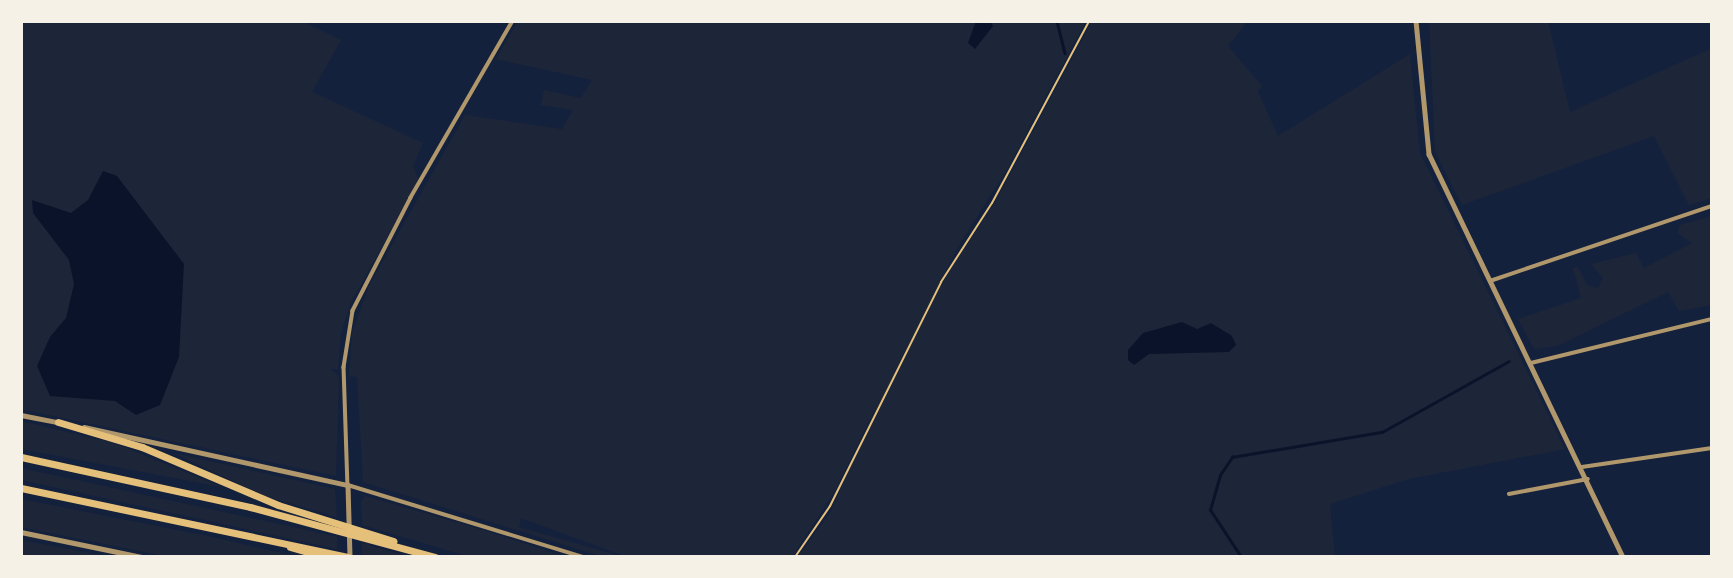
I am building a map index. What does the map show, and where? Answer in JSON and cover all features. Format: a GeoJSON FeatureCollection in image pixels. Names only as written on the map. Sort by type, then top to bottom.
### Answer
{"type":"FeatureCollection","features":[{"type":"Feature","properties":{"kind":"highway"},"geometry":{"type":"LineString","coordinates":[[58,422],[131,444],[266,501],[433,556]]}},
{"type":"Feature","properties":{"kind":"highway"},"geometry":{"type":"LineString","coordinates":[[21,457],[198,495],[433,556]]}},
{"type":"Feature","properties":{"kind":"highway"},"geometry":{"type":"LineString","coordinates":[[21,488],[350,557]]}},
{"type":"Feature","properties":{"kind":"highway"},"geometry":{"type":"LineString","coordinates":[[256,536],[324,557]]}},
{"type":"Feature","properties":{"kind":"street"},"geometry":{"type":"LineString","coordinates":[[350,557],[344,367],[353,312],[411,198],[513,21]]}},
{"type":"Feature","properties":{"kind":"street"},"geometry":{"type":"LineString","coordinates":[[1416,21],[1429,154],[1588,479],[1623,557]]}},
{"type":"Feature","properties":{"kind":"street"},"geometry":{"type":"LineString","coordinates":[[1490,281],[1712,206]]}},
{"type":"Feature","properties":{"kind":"street"},"geometry":{"type":"LineString","coordinates":[[1531,363],[1712,319]]}},
{"type":"Feature","properties":{"kind":"street"},"geometry":{"type":"LineString","coordinates":[[21,415],[348,485],[583,557]]}},
{"type":"Feature","properties":{"kind":"street"},"geometry":{"type":"LineString","coordinates":[[1582,467],[1712,448]]}},
{"type":"Feature","properties":{"kind":"street"},"geometry":{"type":"LineString","coordinates":[[1509,494],[1588,479]]}},
{"type":"Feature","properties":{"kind":"street"},"geometry":{"type":"LineString","coordinates":[[21,532],[142,557]]}},
{"type":"Feature","properties":{"kind":"path"},"geometry":{"type":"LineString","coordinates":[[795,557],[830,506],[959,249],[992,203],[1089,21]]}},
{"type":"Feature","properties":{"kind":"shaded area"},"geometry":{"type":"Polygon","coordinates":[[[21,21],[302,21],[341,40],[312,92],[423,143],[413,166],[419,181],[351,302],[341,333],[338,369],[330,369],[339,376],[336,476],[21,409],[21,21]]]}},
{"type":"Feature","properties":{"kind":"shaded area"},"geometry":{"type":"Polygon","coordinates":[[[518,21],[1086,21],[1008,168],[956,250],[936,292],[995,202],[1092,21],[1248,21],[1228,46],[1262,86],[1258,91],[1278,136],[1410,54],[1420,153],[1565,449],[1409,479],[1333,503],[1330,507],[1335,557],[797,557],[830,513],[880,399],[835,491],[792,557],[627,557],[521,518],[519,527],[624,557],[603,557],[363,482],[357,377],[349,376],[352,333],[369,286],[465,115],[562,129],[573,110],[541,105],[544,90],[581,98],[592,80],[496,59],[518,21]]]}},
{"type":"Feature","properties":{"kind":"shaded area"},"geometry":{"type":"Polygon","coordinates":[[[976,21],[990,21],[993,26],[975,49],[968,43],[976,21]]]}},
{"type":"Feature","properties":{"kind":"shaded area"},"geometry":{"type":"Polygon","coordinates":[[[1429,21],[1548,21],[1570,112],[1712,48],[1712,198],[1689,205],[1654,136],[1462,205],[1435,152],[1429,21]]]}},
{"type":"Feature","properties":{"kind":"shaded area"},"geometry":{"type":"Polygon","coordinates":[[[103,171],[117,176],[184,264],[179,357],[160,405],[136,415],[115,401],[50,396],[37,366],[50,337],[66,318],[74,284],[69,260],[33,213],[32,200],[71,213],[88,200],[103,171]]]}},
{"type":"Feature","properties":{"kind":"shaded area"},"geometry":{"type":"Polygon","coordinates":[[[1712,216],[1712,305],[1679,311],[1668,292],[1557,346],[1534,349],[1518,319],[1581,298],[1573,268],[1578,267],[1587,285],[1598,288],[1603,278],[1591,264],[1636,253],[1644,268],[1692,243],[1677,233],[1680,225],[1712,216]]]}},
{"type":"Feature","properties":{"kind":"shaded area"},"geometry":{"type":"Polygon","coordinates":[[[1182,322],[1197,329],[1211,323],[1232,336],[1236,345],[1229,352],[1149,354],[1134,365],[1128,360],[1128,350],[1143,333],[1182,322]]]}},
{"type":"Feature","properties":{"kind":"shaded area"},"geometry":{"type":"Polygon","coordinates":[[[21,421],[114,443],[222,487],[21,449],[21,421]]]}},
{"type":"Feature","properties":{"kind":"shaded area"},"geometry":{"type":"Polygon","coordinates":[[[173,453],[335,489],[337,517],[265,496],[173,453]]]}},
{"type":"Feature","properties":{"kind":"shaded area"},"geometry":{"type":"Polygon","coordinates":[[[21,468],[337,537],[337,549],[21,480],[21,468]]]}},
{"type":"Feature","properties":{"kind":"shaded area"},"geometry":{"type":"Polygon","coordinates":[[[365,496],[566,557],[470,557],[362,525],[361,502],[365,496]]]}},
{"type":"Feature","properties":{"kind":"shaded area"},"geometry":{"type":"Polygon","coordinates":[[[21,499],[299,557],[169,557],[21,527],[21,499]]]}},
{"type":"Feature","properties":{"kind":"shaded area"},"geometry":{"type":"Polygon","coordinates":[[[21,540],[110,557],[21,557],[21,540]]]}},
{"type":"Feature","properties":{"kind":"shaded area"},"geometry":{"type":"Polygon","coordinates":[[[362,543],[410,557],[373,557],[362,554],[362,543]]]}},
{"type":"Feature","properties":{"kind":"waterway"},"geometry":{"type":"LineString","coordinates":[[1057,21],[1065,53]]}},
{"type":"Feature","properties":{"kind":"waterway"},"geometry":{"type":"LineString","coordinates":[[1241,557],[1210,510],[1220,475],[1232,457],[1382,432],[1509,361]]}}]}
